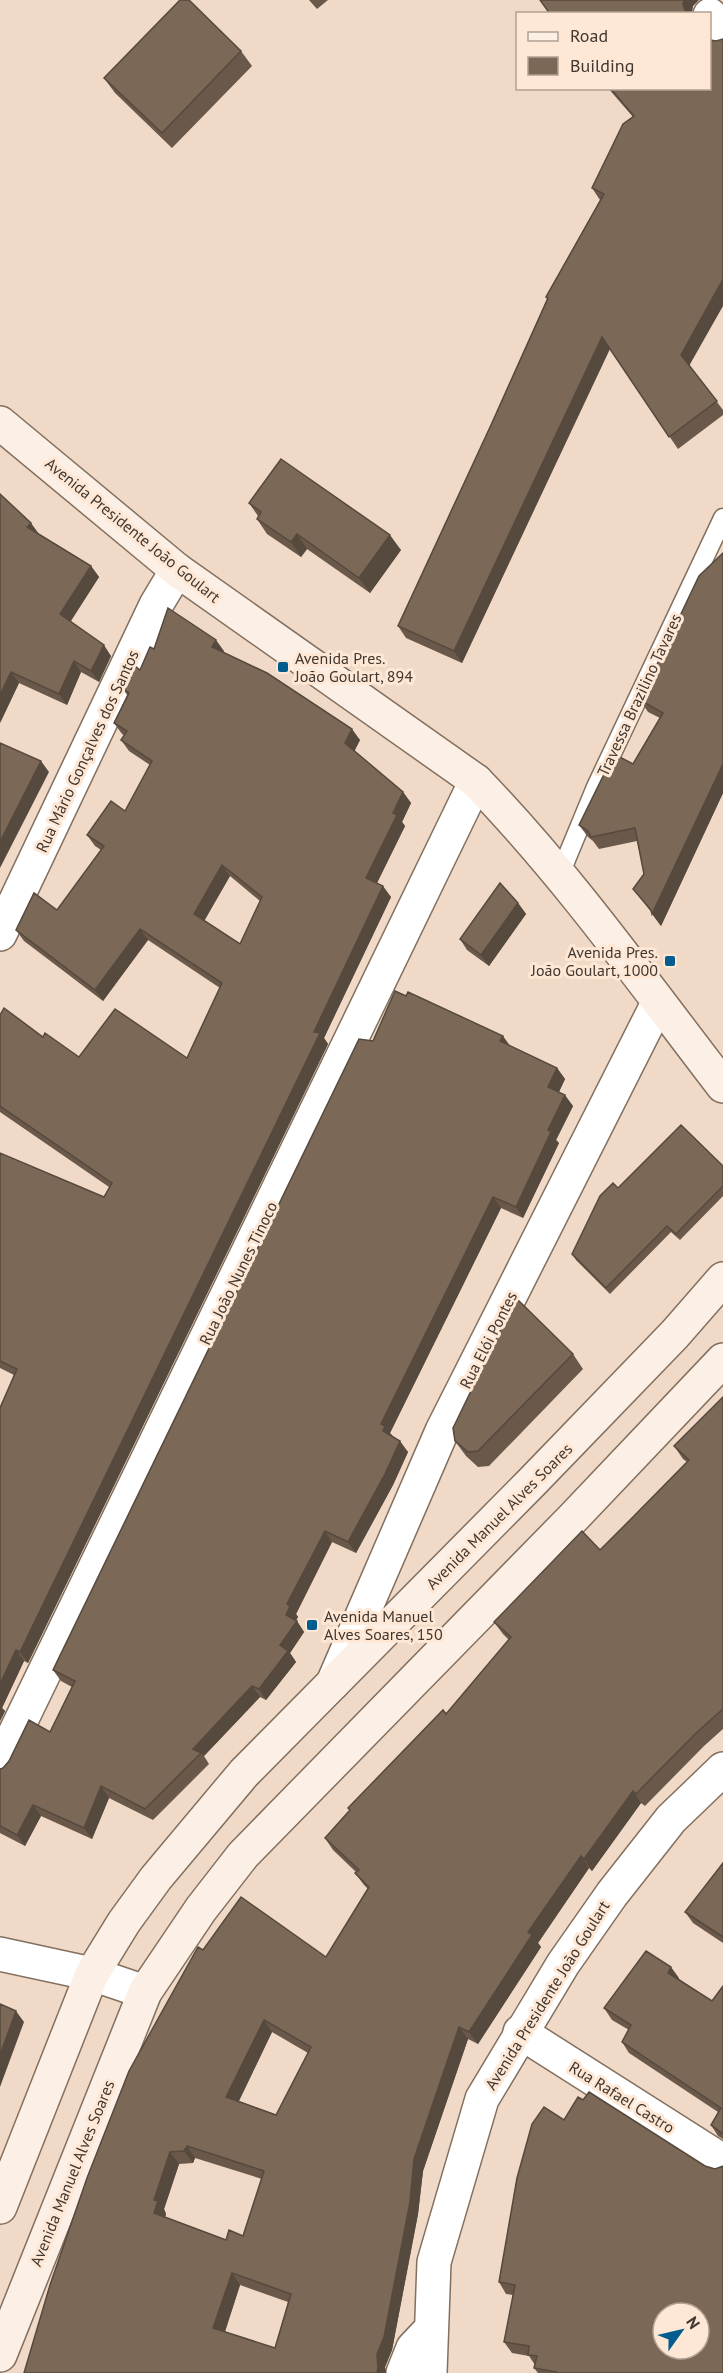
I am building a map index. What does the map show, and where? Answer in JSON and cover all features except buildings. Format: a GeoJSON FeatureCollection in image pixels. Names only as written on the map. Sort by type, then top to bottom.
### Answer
{"type":"FeatureCollection","features":[{"type":"Feature","properties":{"kind":"main road","name":"Avenida Presidente João Goulart"},"geometry":{"type":"LineString","coordinates":[[0,423],[177,570],[476,781],[560,874],[723,1086]]}},
{"type":"Feature","properties":{"kind":"main road","name":"Avenida Manuel Alves Soares"},"geometry":{"type":"LineString","coordinates":[[0,2207],[92,1974],[124,1922],[156,1878],[244,1773],[675,1334],[723,1279]]}},
{"type":"Feature","properties":{"kind":"main road","name":"Avenida Manuel Alves Soares"},"geometry":{"type":"LineString","coordinates":[[0,2355],[145,1992],[201,1909],[243,1855],[723,1360]]}},
{"type":"Feature","properties":{"kind":"street"},"geometry":{"type":"LineString","coordinates":[[711,17],[723,34]]}},
{"type":"Feature","properties":{"kind":"street","name":"Rua Mário Gonçalves dos Santos"},"geometry":{"type":"LineString","coordinates":[[0,934],[156,605],[177,570]]}},
{"type":"Feature","properties":{"kind":"street","name":"Rua João Nunes Tinoco"},"geometry":{"type":"LineString","coordinates":[[0,1764],[476,781]]}},
{"type":"Feature","properties":{"kind":"street","name":"Rua Elói Pontes"},"geometry":{"type":"LineString","coordinates":[[332,1685],[442,1431],[658,1003]]}},
{"type":"Feature","properties":{"kind":"street","name":"Avenida Presidente João Goulart"},"geometry":{"type":"LineString","coordinates":[[430,2373],[434,2262],[482,2099],[520,2032],[612,1893],[671,1819],[723,1770]]}},
{"type":"Feature","properties":{"kind":"street"},"geometry":{"type":"LineString","coordinates":[[0,1954],[92,1974],[145,1992]]}},
{"type":"Feature","properties":{"kind":"street","name":"Rua Rafael Castro"},"geometry":{"type":"LineString","coordinates":[[520,2032],[723,2161]]}},
{"type":"Feature","properties":{"kind":"street"},"geometry":{"type":"LineString","coordinates":[[404,2373],[413,2348],[431,2330]]}},
{"type":"Feature","properties":{"kind":"lane","name":"Travessa Brazilino Tavares"},"geometry":{"type":"LineString","coordinates":[[560,874],[596,787],[723,518]]}},
{"type":"Feature","properties":{"kind":"place","name":"Avenida Pres. João Goulart, 894"},"geometry":{"type":"Point","coordinates":[283,667]}},
{"type":"Feature","properties":{"kind":"place","name":"Avenida Pres. João Goulart, 1000"},"geometry":{"type":"Point","coordinates":[670,961]}},
{"type":"Feature","properties":{"kind":"place","name":"Avenida Manuel Alves Soares, 150"},"geometry":{"type":"Point","coordinates":[312,1625]}}]}
